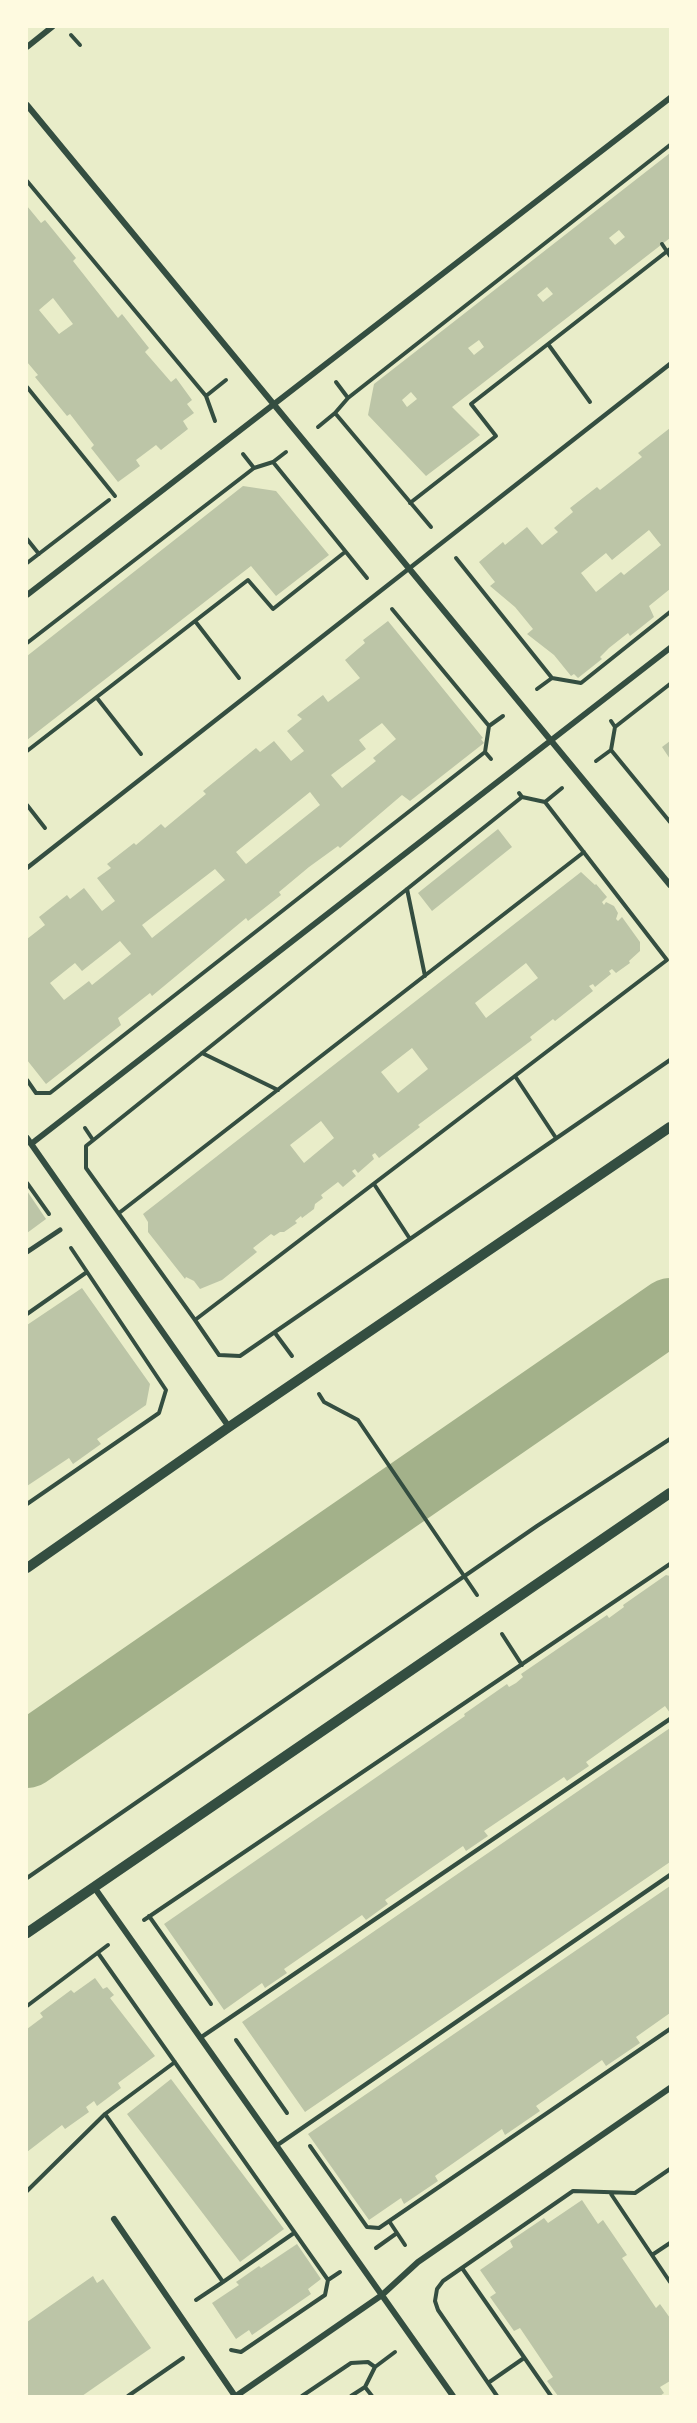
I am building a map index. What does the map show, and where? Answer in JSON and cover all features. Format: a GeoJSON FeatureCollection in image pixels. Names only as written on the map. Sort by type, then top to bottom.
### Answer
{"type":"FeatureCollection","features":[{"type":"Feature","properties":{"kind":"street"},"geometry":{"type":"LineString","coordinates":[[27,48],[52,27]]}},
{"type":"Feature","properties":{"kind":"street"},"geometry":{"type":"LineString","coordinates":[[27,595],[670,98]]}},
{"type":"Feature","properties":{"kind":"street"},"geometry":{"type":"LineString","coordinates":[[27,105],[670,885]]}},
{"type":"Feature","properties":{"kind":"street"},"geometry":{"type":"LineString","coordinates":[[229,1427],[29,1141],[670,648]]}},
{"type":"Feature","properties":{"kind":"street"},"geometry":{"type":"LineString","coordinates":[[27,1568],[229,1427],[670,1127]]}},
{"type":"Feature","properties":{"kind":"street"},"geometry":{"type":"LineString","coordinates":[[27,1252],[60,1230]]}},
{"type":"Feature","properties":{"kind":"street"},"geometry":{"type":"LineString","coordinates":[[27,1933],[670,1493]]}},
{"type":"Feature","properties":{"kind":"street"},"geometry":{"type":"LineString","coordinates":[[94,1887],[453,2396]]}},
{"type":"Feature","properties":{"kind":"street"},"geometry":{"type":"LineString","coordinates":[[114,2219],[235,2396],[382,2295],[418,2262],[670,2088]]}},
{"type":"Feature","properties":{"kind":"lane"},"geometry":{"type":"LineString","coordinates":[[27,868],[670,364]]}},
{"type":"Feature","properties":{"kind":"lane"},"geometry":{"type":"LineString","coordinates":[[200,2038],[670,1719]]}},
{"type":"Feature","properties":{"kind":"lane"},"geometry":{"type":"LineString","coordinates":[[276,2146],[670,1875]]}},
{"type":"Feature","properties":{"kind":"path"},"geometry":{"type":"LineString","coordinates":[[670,145],[348,398],[335,413],[443,542],[552,678],[580,683],[670,612]]}},
{"type":"Feature","properties":{"kind":"path"},"geometry":{"type":"LineString","coordinates":[[27,181],[206,396],[215,421]]}},
{"type":"Feature","properties":{"kind":"path"},"geometry":{"type":"LineString","coordinates":[[410,503],[496,436],[471,404],[669,252],[662,244]]}},
{"type":"Feature","properties":{"kind":"path"},"geometry":{"type":"LineString","coordinates":[[548,344],[601,418]]}},
{"type":"Feature","properties":{"kind":"path"},"geometry":{"type":"LineString","coordinates":[[27,387],[115,496]]}},
{"type":"Feature","properties":{"kind":"path"},"geometry":{"type":"LineString","coordinates":[[27,643],[254,468],[273,462],[489,726],[485,752],[50,1093],[36,1093],[27,1080]]}},
{"type":"Feature","properties":{"kind":"path"},"geometry":{"type":"LineString","coordinates":[[27,539],[39,554]]}},
{"type":"Feature","properties":{"kind":"path"},"geometry":{"type":"LineString","coordinates":[[27,751],[249,580],[273,609],[345,552]]}},
{"type":"Feature","properties":{"kind":"path"},"geometry":{"type":"LineString","coordinates":[[195,621],[250,693]]}},
{"type":"Feature","properties":{"kind":"path"},"geometry":{"type":"LineString","coordinates":[[615,727],[670,684]]}},
{"type":"Feature","properties":{"kind":"path"},"geometry":{"type":"LineString","coordinates":[[97,698],[153,769]]}},
{"type":"Feature","properties":{"kind":"path"},"geometry":{"type":"LineString","coordinates":[[611,750],[670,822]]}},
{"type":"Feature","properties":{"kind":"path"},"geometry":{"type":"LineString","coordinates":[[195,1320],[515,1076],[669,962],[545,802],[522,797],[86,1146],[86,1168],[219,1354],[240,1356],[670,1060]]}},
{"type":"Feature","properties":{"kind":"path"},"geometry":{"type":"LineString","coordinates":[[27,805],[57,844]]}},
{"type":"Feature","properties":{"kind":"path"},"geometry":{"type":"LineString","coordinates":[[119,1213],[584,852]]}},
{"type":"Feature","properties":{"kind":"path"},"geometry":{"type":"LineString","coordinates":[[407,889],[425,976]]}},
{"type":"Feature","properties":{"kind":"path"},"geometry":{"type":"LineString","coordinates":[[202,1053],[278,1090]]}},
{"type":"Feature","properties":{"kind":"path"},"geometry":{"type":"LineString","coordinates":[[515,1076],[556,1138]]}},
{"type":"Feature","properties":{"kind":"path"},"geometry":{"type":"LineString","coordinates":[[27,1182],[166,1390],[159,1413],[27,1504]]}},
{"type":"Feature","properties":{"kind":"path"},"geometry":{"type":"LineString","coordinates":[[374,1184],[410,1239]]}},
{"type":"Feature","properties":{"kind":"path"},"geometry":{"type":"LineString","coordinates":[[27,1314],[87,1272]]}},
{"type":"Feature","properties":{"kind":"path"},"geometry":{"type":"LineString","coordinates":[[324,1402],[357,1420],[429,1524]]}},
{"type":"Feature","properties":{"kind":"path"},"geometry":{"type":"LineString","coordinates":[[27,1878],[537,1526],[670,1439]]}},
{"type":"Feature","properties":{"kind":"path"},"geometry":{"type":"LineString","coordinates":[[670,1564],[149,1916],[367,2227],[379,2228],[670,2029]]}},
{"type":"Feature","properties":{"kind":"path"},"geometry":{"type":"LineString","coordinates":[[27,2006],[107,1946]]}},
{"type":"Feature","properties":{"kind":"path"},"geometry":{"type":"LineString","coordinates":[[98,1953],[328,2280],[325,2295],[241,2352],[227,2350],[217,2336],[128,2396]]}},
{"type":"Feature","properties":{"kind":"path"},"geometry":{"type":"LineString","coordinates":[[27,2191],[105,2114],[175,2062]]}},
{"type":"Feature","properties":{"kind":"path"},"geometry":{"type":"LineString","coordinates":[[105,2114],[223,2282]]}},
{"type":"Feature","properties":{"kind":"path"},"geometry":{"type":"LineString","coordinates":[[497,2396],[442,2319],[435,2301],[437,2289],[443,2281],[573,2191],[634,2193],[670,2169]]}},
{"type":"Feature","properties":{"kind":"path"},"geometry":{"type":"LineString","coordinates":[[611,2193],[670,2282]]}},
{"type":"Feature","properties":{"kind":"path"},"geometry":{"type":"LineString","coordinates":[[200,2310],[195,2301],[294,2233]]}},
{"type":"Feature","properties":{"kind":"path"},"geometry":{"type":"LineString","coordinates":[[652,2255],[670,2243]]}},
{"type":"Feature","properties":{"kind":"path"},"geometry":{"type":"LineString","coordinates":[[462,2268],[551,2396]]}},
{"type":"Feature","properties":{"kind":"path"},"geometry":{"type":"LineString","coordinates":[[488,2383],[524,2358]]}},
{"type":"Feature","properties":{"kind":"path"},"geometry":{"type":"LineString","coordinates":[[302,2396],[351,2362],[368,2362],[375,2367]]}},
{"type":"Feature","properties":{"kind":"path"},"geometry":{"type":"LineString","coordinates":[[351,2396],[365,2387],[372,2396]]}},
{"type":"Feature","properties":{"kind":"building"},"geometry":{"type":"Polygon","coordinates":[[[670,153],[670,238],[452,407],[480,435],[426,476],[368,415],[374,384],[670,153]],[[619,230],[609,238],[615,245],[625,237],[619,230]],[[547,287],[537,295],[543,302],[553,294],[547,287]],[[479,340],[468,348],[474,355],[484,347],[479,340]],[[411,392],[402,400],[407,407],[417,399],[411,392]]]}},
{"type":"Feature","properties":{"kind":"building"},"geometry":{"type":"Polygon","coordinates":[[[27,206],[41,223],[45,220],[76,258],[73,261],[118,318],[122,314],[149,348],[145,352],[171,382],[176,378],[192,400],[187,404],[194,413],[183,421],[188,429],[161,450],[156,445],[136,460],[140,466],[118,482],[91,448],[94,445],[70,414],[67,416],[35,377],[38,375],[27,362],[27,206]],[[53,298],[39,310],[59,334],[73,324],[53,298]]]}},
{"type":"Feature","properties":{"kind":"building"},"geometry":{"type":"Polygon","coordinates":[[[670,428],[670,589],[649,606],[654,617],[630,636],[628,633],[609,648],[600,657],[602,659],[578,678],[574,674],[571,676],[554,655],[527,634],[533,629],[515,607],[490,586],[495,582],[479,562],[503,542],[505,545],[527,527],[542,545],[558,532],[554,528],[573,512],[570,508],[597,487],[600,490],[642,457],[638,453],[670,428]],[[649,530],[612,560],[606,553],[581,573],[596,592],[621,572],[624,575],[661,545],[649,530]]]}},
{"type":"Feature","properties":{"kind":"building"},"geometry":{"type":"Polygon","coordinates":[[[243,486],[276,491],[329,555],[276,596],[251,566],[27,740],[27,656],[243,486]]]}},
{"type":"Feature","properties":{"kind":"building"},"geometry":{"type":"Polygon","coordinates":[[[388,621],[483,738],[481,739],[484,743],[410,801],[402,795],[340,848],[338,846],[309,867],[279,892],[281,895],[248,921],[246,918],[152,996],[150,993],[118,1018],[121,1025],[46,1084],[27,1060],[27,939],[45,925],[39,917],[67,895],[70,899],[84,888],[102,911],[115,901],[97,878],[111,868],[107,864],[134,843],[136,845],[161,824],[165,828],[206,794],[203,791],[256,748],[260,752],[274,741],[291,761],[304,751],[287,731],[302,719],[297,715],[323,695],[328,702],[360,678],[345,660],[365,643],[363,640],[388,621]],[[382,723],[359,740],[366,749],[331,775],[342,788],[376,761],[373,758],[396,739],[382,723]],[[310,792],[236,852],[246,864],[320,805],[310,792]],[[215,869],[142,925],[152,938],[225,880],[215,869]],[[120,941],[82,971],[75,963],[50,983],[64,1000],[89,981],[92,985],[131,954],[120,941]]]}},
{"type":"Feature","properties":{"kind":"building"},"geometry":{"type":"Polygon","coordinates":[[[670,741],[670,759],[662,747],[670,741]]]}},
{"type":"Feature","properties":{"kind":"building"},"geometry":{"type":"Polygon","coordinates":[[[498,829],[512,847],[432,911],[418,893],[498,829]]]}},
{"type":"Feature","properties":{"kind":"building"},"geometry":{"type":"Polygon","coordinates":[[[581,872],[607,897],[602,902],[604,905],[606,902],[614,906],[618,913],[616,919],[618,921],[622,917],[640,942],[640,951],[629,961],[630,963],[616,973],[612,969],[609,971],[611,974],[595,987],[593,984],[589,986],[593,991],[555,1021],[553,1019],[530,1037],[532,1040],[418,1125],[420,1127],[379,1158],[375,1153],[372,1155],[374,1159],[358,1173],[355,1169],[352,1171],[356,1176],[343,1187],[338,1182],[321,1195],[323,1198],[315,1204],[314,1209],[302,1218],[301,1216],[295,1221],[297,1223],[284,1232],[274,1236],[271,1234],[253,1248],[257,1252],[222,1280],[200,1289],[194,1281],[186,1277],[185,1279],[148,1232],[148,1222],[143,1214],[581,872]],[[526,963],[475,1003],[486,1018],[538,978],[526,963]],[[412,1048],[381,1072],[398,1093],[428,1069],[412,1048]],[[321,1121],[290,1145],[304,1163],[334,1138],[321,1121]]]}},
{"type":"Feature","properties":{"kind":"building"},"geometry":{"type":"Polygon","coordinates":[[[27,1191],[46,1219],[27,1233],[27,1191]]]}},
{"type":"Feature","properties":{"kind":"building"},"geometry":{"type":"Polygon","coordinates":[[[82,1288],[150,1384],[146,1405],[97,1439],[101,1444],[73,1464],[69,1458],[27,1486],[27,1325],[82,1288]]]}},
{"type":"Feature","properties":{"kind":"building"},"geometry":{"type":"Polygon","coordinates":[[[666,1575],[670,1576],[670,1713],[665,1706],[586,1762],[589,1766],[567,1781],[564,1777],[484,1831],[488,1836],[466,1851],[463,1846],[385,1900],[388,1904],[366,1920],[362,1915],[284,1969],[287,1973],[265,1988],[262,1983],[224,2010],[164,1924],[465,1716],[464,1714],[507,1684],[509,1687],[516,1683],[523,1677],[521,1674],[607,1615],[609,1618],[624,1607],[623,1605],[666,1575]]]}},
{"type":"Feature","properties":{"kind":"building"},"geometry":{"type":"Polygon","coordinates":[[[670,1728],[670,1862],[305,2112],[242,2022],[670,1728]]]}},
{"type":"Feature","properties":{"kind":"building"},"geometry":{"type":"Polygon","coordinates":[[[670,1886],[670,2013],[636,2037],[640,2043],[606,2066],[602,2060],[536,2106],[540,2111],[505,2135],[502,2129],[435,2176],[438,2181],[404,2204],[401,2198],[369,2220],[308,2134],[670,1886]]]}},
{"type":"Feature","properties":{"kind":"building"},"geometry":{"type":"Polygon","coordinates":[[[95,1978],[103,1989],[107,1987],[114,1995],[110,1998],[155,2056],[118,2083],[121,2088],[97,2106],[94,2101],[86,2107],[89,2112],[65,2129],[62,2125],[27,2152],[27,2029],[43,2017],[40,2013],[71,1990],[74,1993],[95,1978]]]}},
{"type":"Feature","properties":{"kind":"building"},"geometry":{"type":"Polygon","coordinates":[[[171,2079],[284,2229],[240,2262],[127,2114],[171,2079]]]}},
{"type":"Feature","properties":{"kind":"building"},"geometry":{"type":"Polygon","coordinates":[[[582,2200],[598,2224],[603,2220],[627,2255],[622,2258],[656,2308],[660,2304],[670,2318],[670,2381],[660,2387],[664,2393],[660,2396],[558,2396],[547,2381],[553,2377],[520,2328],[514,2331],[490,2297],[496,2293],[480,2270],[513,2247],[510,2241],[544,2218],[548,2223],[582,2200]]]}},
{"type":"Feature","properties":{"kind":"building"},"geometry":{"type":"Polygon","coordinates":[[[297,2244],[321,2279],[308,2289],[311,2294],[252,2335],[249,2330],[236,2339],[212,2303],[239,2285],[236,2282],[259,2266],[261,2268],[297,2244]]]}},
{"type":"Feature","properties":{"kind":"building"},"geometry":{"type":"Polygon","coordinates":[[[93,2276],[97,2283],[103,2279],[151,2348],[82,2396],[27,2396],[27,2322],[93,2276]]]}},
{"type":"Feature","properties":{"kind":"waterway"},"geometry":{"type":"LineString","coordinates":[[27,1755],[670,1311]]}}]}
